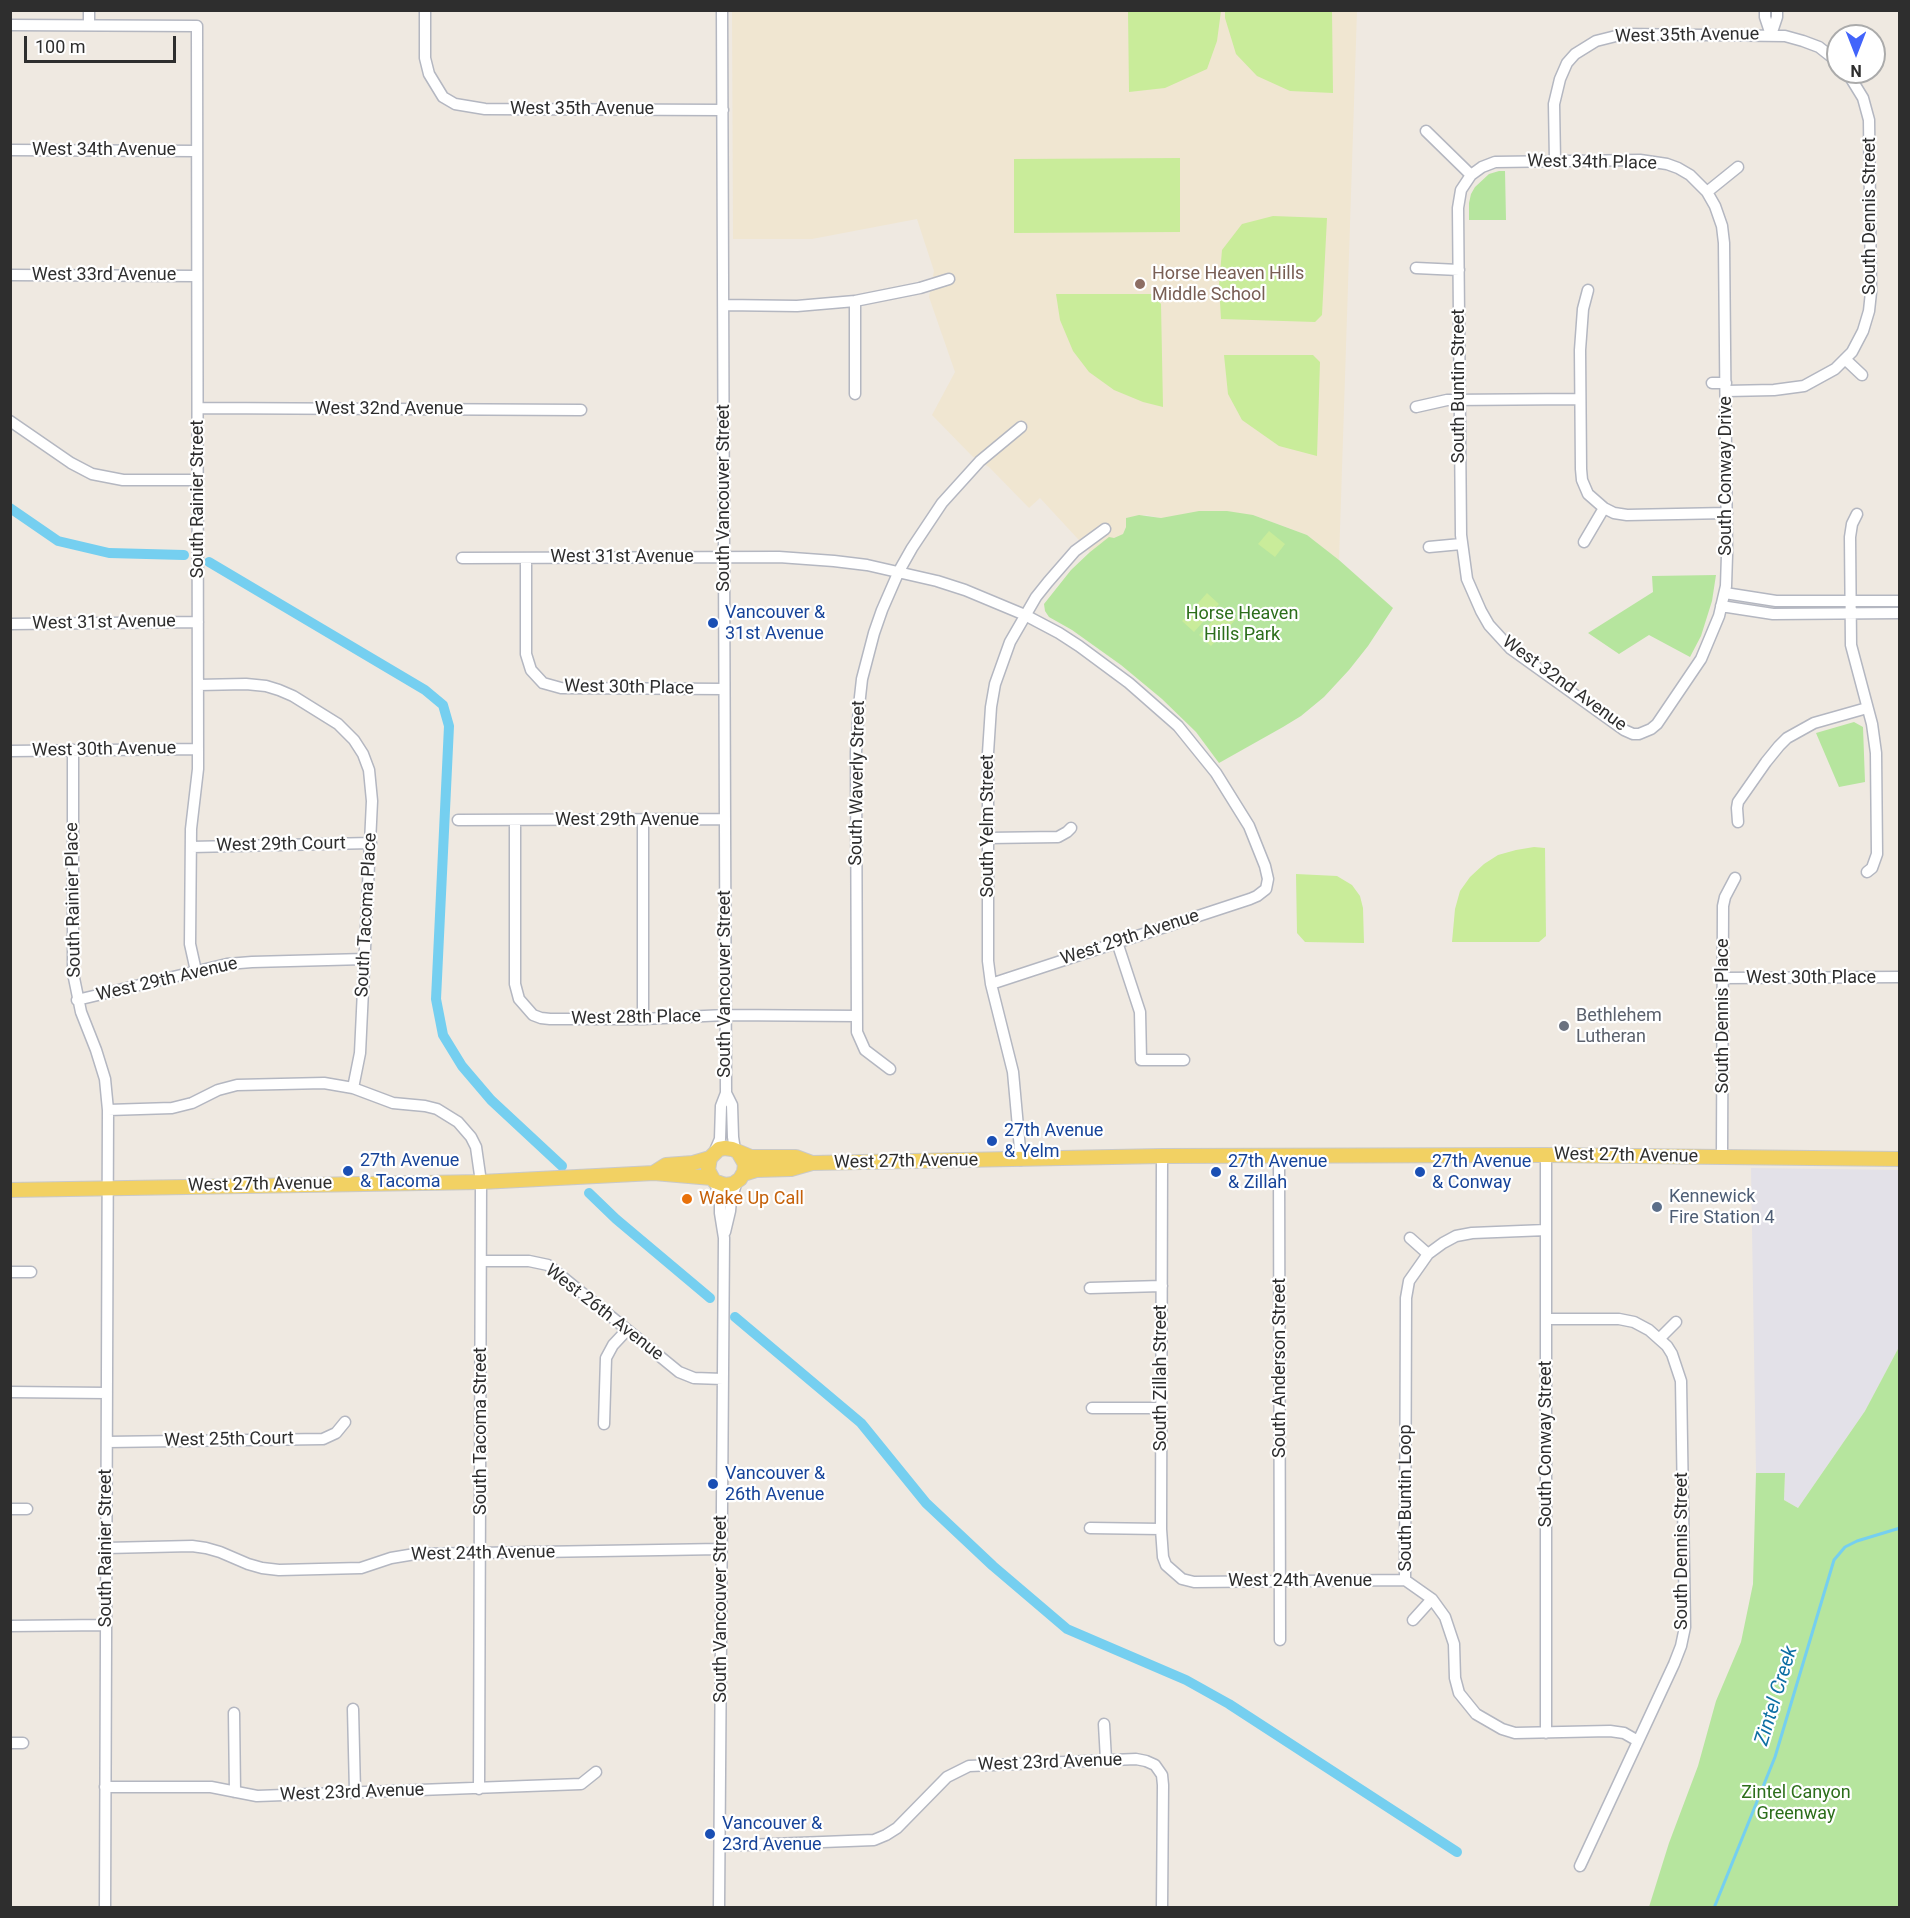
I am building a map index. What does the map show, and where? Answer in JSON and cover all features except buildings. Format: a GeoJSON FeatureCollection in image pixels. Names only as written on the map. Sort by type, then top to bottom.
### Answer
{"type":"FeatureCollection","features":[{"type":"Feature","properties":{"kind":"main road","name":"West 27th Avenue"},"geometry":{"type":"LineString","coordinates":[[654,1173],[666,1165],[693,1162],[725,1148],[751,1157],[796,1157],[812,1163]]}},
{"type":"Feature","properties":{"kind":"main road"},"geometry":{"type":"LineString","coordinates":[[737,1151],[745,1164],[740,1178]]}},
{"type":"Feature","properties":{"kind":"main road"},"geometry":{"type":"LineString","coordinates":[[712,1155],[708,1170],[713,1179]]}},
{"type":"Feature","properties":{"kind":"main road","name":"West 27th Avenue"},"geometry":{"type":"LineString","coordinates":[[10,1190],[481,1182],[654,1173],[713,1179],[725,1185],[756,1170],[791,1169],[812,1163],[1162,1156],[1546,1155],[1899,1159]]}},
{"type":"Feature","properties":{"kind":"street"},"geometry":{"type":"LineString","coordinates":[[10,25],[89,25],[89,10]]}},
{"type":"Feature","properties":{"kind":"street","name":"West 35th Avenue"},"geometry":{"type":"LineString","coordinates":[[425,10],[425,58],[429,75],[443,97],[455,104],[485,109],[723,110]]}},
{"type":"Feature","properties":{"kind":"street","name":"South Vancouver Street"},"geometry":{"type":"LineString","coordinates":[[712,1155],[720,1139],[721,1106],[726,1093],[723,10]]}},
{"type":"Feature","properties":{"kind":"street"},"geometry":{"type":"LineString","coordinates":[[1765,10],[1771,35]]}},
{"type":"Feature","properties":{"kind":"street"},"geometry":{"type":"LineString","coordinates":[[1771,35],[1777,10]]}},
{"type":"Feature","properties":{"kind":"street","name":"South Rainier Street"},"geometry":{"type":"LineString","coordinates":[[89,25],[197,26],[198,749],[197,787],[192,816],[190,944],[196,971]]}},
{"type":"Feature","properties":{"kind":"street","name":"West 35th Avenue"},"geometry":{"type":"LineString","coordinates":[[1555,161],[1554,104],[1556,91],[1567,63],[1584,46],[1607,37],[1624,34],[1771,35],[1803,41],[1819,47],[1826,53]]}},
{"type":"Feature","properties":{"kind":"street","name":"South Dennis Street"},"geometry":{"type":"LineString","coordinates":[[1845,359],[1859,340],[1869,311],[1871,292],[1869,120],[1863,98],[1854,84]]}},
{"type":"Feature","properties":{"kind":"street"},"geometry":{"type":"LineString","coordinates":[[1426,130],[1471,175]]}},
{"type":"Feature","properties":{"kind":"street","name":"West 34th Avenue"},"geometry":{"type":"LineString","coordinates":[[10,150],[197,151]]}},
{"type":"Feature","properties":{"kind":"street","name":"West 34th Place"},"geometry":{"type":"LineString","coordinates":[[1471,175],[1494,162],[1655,161],[1678,168],[1707,192]]}},
{"type":"Feature","properties":{"kind":"street"},"geometry":{"type":"LineString","coordinates":[[1707,192],[1738,167]]}},
{"type":"Feature","properties":{"kind":"street","name":"South Buntin Street"},"geometry":{"type":"LineString","coordinates":[[1471,175],[1459,198],[1458,270],[1461,544],[1467,579],[1474,598]]}},
{"type":"Feature","properties":{"kind":"street","name":"South Conway Drive"},"geometry":{"type":"LineString","coordinates":[[1639,734],[1645,733],[1657,724],[1692,674],[1713,633],[1725,593],[1727,513],[1724,243],[1719,216],[1707,192]]}},
{"type":"Feature","properties":{"kind":"street"},"geometry":{"type":"LineString","coordinates":[[1859,252],[1871,252]]}},
{"type":"Feature","properties":{"kind":"street"},"geometry":{"type":"LineString","coordinates":[[1416,268],[1458,270]]}},
{"type":"Feature","properties":{"kind":"street","name":"West 33rd Avenue"},"geometry":{"type":"LineString","coordinates":[[10,275],[197,276]]}},
{"type":"Feature","properties":{"kind":"street"},"geometry":{"type":"LineString","coordinates":[[723,305],[797,306],[855,302],[920,288],[949,279]]}},
{"type":"Feature","properties":{"kind":"street"},"geometry":{"type":"LineString","coordinates":[[1588,290],[1580,337],[1581,469],[1582,480],[1588,494],[1604,508],[1614,513],[1627,515],[1727,513]]}},
{"type":"Feature","properties":{"kind":"street"},"geometry":{"type":"LineString","coordinates":[[855,302],[855,394]]}},
{"type":"Feature","properties":{"kind":"street"},"geometry":{"type":"LineString","coordinates":[[1712,383],[1726,387],[1774,390],[1804,386],[1825,376],[1845,359],[1862,375]]}},
{"type":"Feature","properties":{"kind":"street"},"geometry":{"type":"LineString","coordinates":[[1416,407],[1447,400],[1580,399]]}},
{"type":"Feature","properties":{"kind":"street","name":"West 32nd Avenue"},"geometry":{"type":"LineString","coordinates":[[198,408],[581,410]]}},
{"type":"Feature","properties":{"kind":"street"},"geometry":{"type":"LineString","coordinates":[[10,421],[70,463],[92,474],[123,480],[198,480]]}},
{"type":"Feature","properties":{"kind":"street","name":"South Waverly Street"},"geometry":{"type":"LineString","coordinates":[[890,1069],[865,1050],[858,1032],[856,1016],[856,752],[862,679],[882,610],[912,548],[942,503],[980,461],[1021,428]]}},
{"type":"Feature","properties":{"kind":"street"},"geometry":{"type":"LineString","coordinates":[[1584,542],[1604,508]]}},
{"type":"Feature","properties":{"kind":"street"},"geometry":{"type":"LineString","coordinates":[[1857,514],[1850,537],[1851,645],[1875,738],[1876,753],[1877,854],[1872,868],[1867,872]]}},
{"type":"Feature","properties":{"kind":"street","name":"South Yelm Street"},"geometry":{"type":"LineString","coordinates":[[1021,1160],[1013,1071],[992,984],[988,953],[988,753],[991,707],[1010,642],[1025,615],[1064,562],[1105,529]]}},
{"type":"Feature","properties":{"kind":"street"},"geometry":{"type":"LineString","coordinates":[[1429,547],[1461,544]]}},
{"type":"Feature","properties":{"kind":"street","name":"West 31st Avenue"},"geometry":{"type":"LineString","coordinates":[[462,558],[724,557],[834,561],[899,571],[965,590],[1025,615]]}},
{"type":"Feature","properties":{"kind":"street","name":"West 30th Place"},"geometry":{"type":"LineString","coordinates":[[526,558],[526,654],[531,670],[543,682],[561,688],[724,689]]}},
{"type":"Feature","properties":{"kind":"street"},"geometry":{"type":"LineString","coordinates":[[1725,593],[1776,601],[1899,601]]}},
{"type":"Feature","properties":{"kind":"street","name":"West 32nd Avenue"},"geometry":{"type":"LineString","coordinates":[[1474,598],[1489,625],[1511,649],[1624,730],[1639,734]]}},
{"type":"Feature","properties":{"kind":"street"},"geometry":{"type":"LineString","coordinates":[[1721,606],[1773,614],[1899,613]]}},
{"type":"Feature","properties":{"kind":"street","name":"West 29th Avenue"},"geometry":{"type":"LineString","coordinates":[[992,984],[1257,896],[1266,889],[1268,879],[1250,826],[1216,772],[1178,726],[1106,664],[1059,633],[1025,615]]}},
{"type":"Feature","properties":{"kind":"street","name":"West 31st Avenue"},"geometry":{"type":"LineString","coordinates":[[10,624],[198,622]]}},
{"type":"Feature","properties":{"kind":"street","name":"South Tacoma Place"},"geometry":{"type":"LineString","coordinates":[[198,685],[246,684],[279,690],[327,716],[348,732],[363,754],[369,770],[372,801],[371,843],[360,1053],[352,1088]]}},
{"type":"Feature","properties":{"kind":"street"},"geometry":{"type":"LineString","coordinates":[[1738,822],[1738,802],[1772,754],[1787,738],[1814,723],[1867,708]]}},
{"type":"Feature","properties":{"kind":"street","name":"West 30th Avenue"},"geometry":{"type":"LineString","coordinates":[[10,751],[198,749]]}},
{"type":"Feature","properties":{"kind":"street","name":"South Rainier Place"},"geometry":{"type":"LineString","coordinates":[[73,750],[72,958],[77,1000],[103,1071],[108,1110],[107,1188]]}},
{"type":"Feature","properties":{"kind":"street","name":"West 29th Avenue"},"geometry":{"type":"LineString","coordinates":[[458,820],[725,819]]}},
{"type":"Feature","properties":{"kind":"street","name":"West 28th Place"},"geometry":{"type":"LineString","coordinates":[[515,820],[515,984],[519,999],[527,1009],[542,1018],[856,1016]]}},
{"type":"Feature","properties":{"kind":"street"},"geometry":{"type":"LineString","coordinates":[[643,820],[643,1019]]}},
{"type":"Feature","properties":{"kind":"street"},"geometry":{"type":"LineString","coordinates":[[988,838],[1058,837],[1071,828]]}},
{"type":"Feature","properties":{"kind":"street","name":"West 29th Court"},"geometry":{"type":"LineString","coordinates":[[191,847],[371,843]]}},
{"type":"Feature","properties":{"kind":"street","name":"South Dennis Place"},"geometry":{"type":"LineString","coordinates":[[1722,1156],[1723,906],[1735,878]]}},
{"type":"Feature","properties":{"kind":"street"},"geometry":{"type":"LineString","coordinates":[[1117,942],[1140,1012],[1141,1060],[1184,1060]]}},
{"type":"Feature","properties":{"kind":"street","name":"West 29th Avenue"},"geometry":{"type":"LineString","coordinates":[[77,1000],[237,962],[365,959]]}},
{"type":"Feature","properties":{"kind":"street","name":"West 30th Place"},"geometry":{"type":"LineString","coordinates":[[1722,978],[1899,977]]}},
{"type":"Feature","properties":{"kind":"street"},"geometry":{"type":"LineString","coordinates":[[108,1110],[172,1108],[192,1103],[218,1090],[237,1085],[324,1083],[352,1088],[393,1103],[425,1106],[449,1115],[466,1130],[476,1147],[481,1182]]}},
{"type":"Feature","properties":{"kind":"street","name":"South Vancouver Street"},"geometry":{"type":"LineString","coordinates":[[726,1093],[732,1105],[733,1137],[737,1151]]}},
{"type":"Feature","properties":{"kind":"street","name":"South Conway Street"},"geometry":{"type":"LineString","coordinates":[[1546,1155],[1546,1733]]}},
{"type":"Feature","properties":{"kind":"street","name":"South Zillah Street"},"geometry":{"type":"LineString","coordinates":[[1162,1156],[1161,1528],[1163,1557],[1166,1565],[1182,1579],[1194,1582]]}},
{"type":"Feature","properties":{"kind":"street","name":"South Anderson Street"},"geometry":{"type":"LineString","coordinates":[[1279,1156],[1280,1640]]}},
{"type":"Feature","properties":{"kind":"street","name":"South Vancouver Street"},"geometry":{"type":"LineString","coordinates":[[724,1238],[731,1200],[740,1178]]}},
{"type":"Feature","properties":{"kind":"street","name":"South Vancouver Street"},"geometry":{"type":"LineString","coordinates":[[713,1179],[720,1196],[724,1238],[719,1908]]}},
{"type":"Feature","properties":{"kind":"street","name":"South Tacoma Street"},"geometry":{"type":"LineString","coordinates":[[479,1789],[481,1182]]}},
{"type":"Feature","properties":{"kind":"street","name":"South Rainier Street"},"geometry":{"type":"LineString","coordinates":[[105,1908],[107,1188]]}},
{"type":"Feature","properties":{"kind":"street","name":"South Buntin Loop"},"geometry":{"type":"LineString","coordinates":[[1546,1230],[1456,1236],[1428,1254],[1409,1281],[1406,1298],[1405,1580],[1432,1599],[1445,1617],[1454,1644],[1455,1678],[1459,1693],[1476,1714],[1502,1729],[1515,1733],[1610,1731],[1624,1733],[1638,1740]]}},
{"type":"Feature","properties":{"kind":"street"},"geometry":{"type":"LineString","coordinates":[[1410,1238],[1428,1254]]}},
{"type":"Feature","properties":{"kind":"street","name":"West 26th Avenue"},"geometry":{"type":"LineString","coordinates":[[482,1261],[529,1261],[548,1265],[679,1372],[694,1378],[723,1379]]}},
{"type":"Feature","properties":{"kind":"street"},"geometry":{"type":"LineString","coordinates":[[10,1272],[31,1272]]}},
{"type":"Feature","properties":{"kind":"street"},"geometry":{"type":"LineString","coordinates":[[1090,1288],[1162,1286]]}},
{"type":"Feature","properties":{"kind":"street","name":"South Dennis Street"},"geometry":{"type":"LineString","coordinates":[[1546,1319],[1619,1319],[1641,1326],[1659,1339],[1672,1354],[1681,1381],[1685,1627],[1674,1664],[1580,1866]]}},
{"type":"Feature","properties":{"kind":"street"},"geometry":{"type":"LineString","coordinates":[[1659,1339],[1676,1322]]}},
{"type":"Feature","properties":{"kind":"street"},"geometry":{"type":"LineString","coordinates":[[604,1424],[606,1358],[613,1345],[627,1330]]}},
{"type":"Feature","properties":{"kind":"street"},"geometry":{"type":"LineString","coordinates":[[10,1392],[107,1393]]}},
{"type":"Feature","properties":{"kind":"street"},"geometry":{"type":"LineString","coordinates":[[1092,1408],[1161,1408]]}},
{"type":"Feature","properties":{"kind":"street","name":"West 25th Court"},"geometry":{"type":"LineString","coordinates":[[106,1442],[323,1439],[336,1433],[345,1422]]}},
{"type":"Feature","properties":{"kind":"street"},"geometry":{"type":"LineString","coordinates":[[10,1509],[27,1509]]}},
{"type":"Feature","properties":{"kind":"street"},"geometry":{"type":"LineString","coordinates":[[1090,1528],[1161,1528]]}},
{"type":"Feature","properties":{"kind":"street","name":"West 24th Avenue"},"geometry":{"type":"LineString","coordinates":[[106,1548],[192,1546],[220,1552],[262,1568],[279,1570],[361,1568],[391,1558],[415,1554],[721,1549]]}},
{"type":"Feature","properties":{"kind":"street","name":"West 24th Avenue"},"geometry":{"type":"LineString","coordinates":[[1194,1582],[1405,1580]]}},
{"type":"Feature","properties":{"kind":"street"},"geometry":{"type":"LineString","coordinates":[[1413,1620],[1432,1599]]}},
{"type":"Feature","properties":{"kind":"street"},"geometry":{"type":"LineString","coordinates":[[10,1626],[106,1625]]}},
{"type":"Feature","properties":{"kind":"street"},"geometry":{"type":"LineString","coordinates":[[353,1709],[355,1792]]}},
{"type":"Feature","properties":{"kind":"street"},"geometry":{"type":"LineString","coordinates":[[234,1713],[235,1792]]}},
{"type":"Feature","properties":{"kind":"street"},"geometry":{"type":"LineString","coordinates":[[1104,1725],[1106,1760]]}},
{"type":"Feature","properties":{"kind":"street"},"geometry":{"type":"LineString","coordinates":[[10,1743],[23,1743]]}},
{"type":"Feature","properties":{"kind":"street","name":"West 23rd Avenue"},"geometry":{"type":"LineString","coordinates":[[720,1846],[874,1840],[897,1828],[947,1777],[969,1766],[1136,1759],[1155,1765],[1162,1775],[1162,1908]]}},
{"type":"Feature","properties":{"kind":"street","name":"West 23rd Avenue"},"geometry":{"type":"LineString","coordinates":[[105,1787],[211,1787],[257,1796],[581,1784],[596,1772]]}},
{"type":"Feature","properties":{"kind":"shaded area","name":"Horse Heaven Hills Middle School"},"geometry":{"type":"Polygon","coordinates":[[[732,11],[1357,11],[1339,560],[1307,535],[1253,515],[1161,518],[1146,515],[1126,518],[1123,534],[1109,538],[1090,552],[1040,498],[1029,508],[989,467],[972,456],[932,415],[955,372],[929,297],[934,271],[917,219],[812,239],[733,239],[732,11]]]}},
{"type":"Feature","properties":{"kind":"shaded area"},"geometry":{"type":"Polygon","coordinates":[[[1751,1168],[1899,1170],[1899,1347],[1865,1411],[1798,1508],[1784,1500],[1785,1473],[1756,1473],[1751,1168]]]}},
{"type":"Feature","properties":{"kind":"green space"},"geometry":{"type":"Polygon","coordinates":[[[1128,11],[1221,11],[1217,41],[1207,69],[1165,88],[1129,92],[1128,11]]]}},
{"type":"Feature","properties":{"kind":"green space"},"geometry":{"type":"Polygon","coordinates":[[[1225,11],[1332,11],[1333,93],[1290,91],[1257,76],[1236,54],[1225,11]]]}},
{"type":"Feature","properties":{"kind":"green space"},"geometry":{"type":"Polygon","coordinates":[[[1180,158],[1180,232],[1014,233],[1014,159],[1180,158]]]}},
{"type":"Feature","properties":{"kind":"green space"},"geometry":{"type":"Polygon","coordinates":[[[1505,171],[1506,220],[1469,220],[1469,203],[1475,187],[1489,174],[1505,171]]]}},
{"type":"Feature","properties":{"kind":"green space"},"geometry":{"type":"Polygon","coordinates":[[[1273,216],[1327,218],[1322,315],[1315,322],[1221,319],[1219,285],[1222,250],[1242,224],[1273,216]]]}},
{"type":"Feature","properties":{"kind":"green space"},"geometry":{"type":"Polygon","coordinates":[[[1056,294],[1153,294],[1161,304],[1163,407],[1143,402],[1114,390],[1089,372],[1073,351],[1060,320],[1056,294]]]}},
{"type":"Feature","properties":{"kind":"green space"},"geometry":{"type":"Polygon","coordinates":[[[1224,355],[1313,355],[1320,362],[1317,456],[1279,446],[1242,420],[1228,394],[1224,355]]]}},
{"type":"Feature","properties":{"kind":"green space","name":"Horse Heaven Hills Park"},"geometry":{"type":"Polygon","coordinates":[[[1199,511],[1227,511],[1253,515],[1307,535],[1393,608],[1368,646],[1324,697],[1301,716],[1219,763],[1196,732],[1162,699],[1121,665],[1072,630],[1049,617],[1044,604],[1071,570],[1090,552],[1109,537],[1114,538],[1123,534],[1126,518],[1139,515],[1161,518],[1199,511]]]}},
{"type":"Feature","properties":{"kind":"green space"},"geometry":{"type":"Polygon","coordinates":[[[1269,531],[1285,544],[1275,557],[1258,544],[1269,531]]]}},
{"type":"Feature","properties":{"kind":"green space"},"geometry":{"type":"Polygon","coordinates":[[[1716,575],[1712,601],[1701,636],[1690,657],[1649,635],[1619,654],[1588,633],[1653,592],[1652,576],[1716,575]]]}},
{"type":"Feature","properties":{"kind":"green space"},"geometry":{"type":"Polygon","coordinates":[[[1207,593],[1219,604],[1194,632],[1182,621],[1207,593]]]}},
{"type":"Feature","properties":{"kind":"green space"},"geometry":{"type":"Polygon","coordinates":[[[1224,608],[1236,619],[1211,646],[1199,635],[1224,608]]]}},
{"type":"Feature","properties":{"kind":"green space"},"geometry":{"type":"Polygon","coordinates":[[[1854,722],[1863,727],[1865,782],[1839,787],[1816,733],[1854,722]]]}},
{"type":"Feature","properties":{"kind":"green space"},"geometry":{"type":"Polygon","coordinates":[[[1534,847],[1545,848],[1546,936],[1539,942],[1452,942],[1455,909],[1460,891],[1470,877],[1498,855],[1534,847]]]}},
{"type":"Feature","properties":{"kind":"green space"},"geometry":{"type":"Polygon","coordinates":[[[1296,874],[1337,876],[1352,885],[1360,896],[1363,908],[1364,943],[1305,942],[1297,933],[1296,874]]]}},
{"type":"Feature","properties":{"kind":"green space","name":"Zintel Canyon Greenway"},"geometry":{"type":"Polygon","coordinates":[[[1899,1347],[1899,1907],[1649,1907],[1669,1843],[1698,1766],[1716,1701],[1741,1642],[1753,1584],[1756,1473],[1785,1473],[1784,1500],[1798,1508],[1865,1411],[1899,1347]]]}},
{"type":"Feature","properties":{"kind":"waterway"},"geometry":{"type":"LineString","coordinates":[[10,508],[58,541],[109,553],[184,555]]}},
{"type":"Feature","properties":{"kind":"waterway"},"geometry":{"type":"LineString","coordinates":[[209,562],[425,690],[443,705],[449,726],[436,999],[443,1035],[462,1066],[491,1100],[562,1166]]}},
{"type":"Feature","properties":{"kind":"waterway"},"geometry":{"type":"LineString","coordinates":[[589,1193],[616,1219],[710,1298]]}},
{"type":"Feature","properties":{"kind":"waterway"},"geometry":{"type":"LineString","coordinates":[[735,1317],[861,1423],[926,1503],[993,1566],[1067,1629],[1186,1680],[1229,1704],[1457,1852]]}},
{"type":"Feature","properties":{"kind":"waterway","name":"Zintel Creek"},"geometry":{"type":"LineString","coordinates":[[1714,1908],[1775,1757],[1834,1560],[1845,1547],[1857,1541],[1900,1528]]}},
{"type":"Feature","properties":{"kind":"place","name":"Horse Heaven Hills Middle School"},"geometry":{"type":"Point","coordinates":[1140,284]}},
{"type":"Feature","properties":{"kind":"place","name":"Vancouver & 31st Avenue"},"geometry":{"type":"Point","coordinates":[713,623]}},
{"type":"Feature","properties":{"kind":"place","name":"Bethlehem Lutheran"},"geometry":{"type":"Point","coordinates":[1564,1026]}},
{"type":"Feature","properties":{"kind":"place","name":"27th Avenue & Yelm"},"geometry":{"type":"Point","coordinates":[992,1141]}},
{"type":"Feature","properties":{"kind":"place","name":"27th Avenue & Tacoma"},"geometry":{"type":"Point","coordinates":[348,1171]}},
{"type":"Feature","properties":{"kind":"place","name":"27th Avenue & Zillah"},"geometry":{"type":"Point","coordinates":[1216,1172]}},
{"type":"Feature","properties":{"kind":"place","name":"27th Avenue & Conway"},"geometry":{"type":"Point","coordinates":[1420,1172]}},
{"type":"Feature","properties":{"kind":"place","name":"Wake Up Call"},"geometry":{"type":"Point","coordinates":[687,1199]}},
{"type":"Feature","properties":{"kind":"place","name":"Kennewick Fire Station 4"},"geometry":{"type":"Point","coordinates":[1657,1207]}},
{"type":"Feature","properties":{"kind":"place","name":"Vancouver & 26th Avenue"},"geometry":{"type":"Point","coordinates":[713,1484]}},
{"type":"Feature","properties":{"kind":"place","name":"Vancouver & 23rd Avenue"},"geometry":{"type":"Point","coordinates":[710,1834]}}]}
